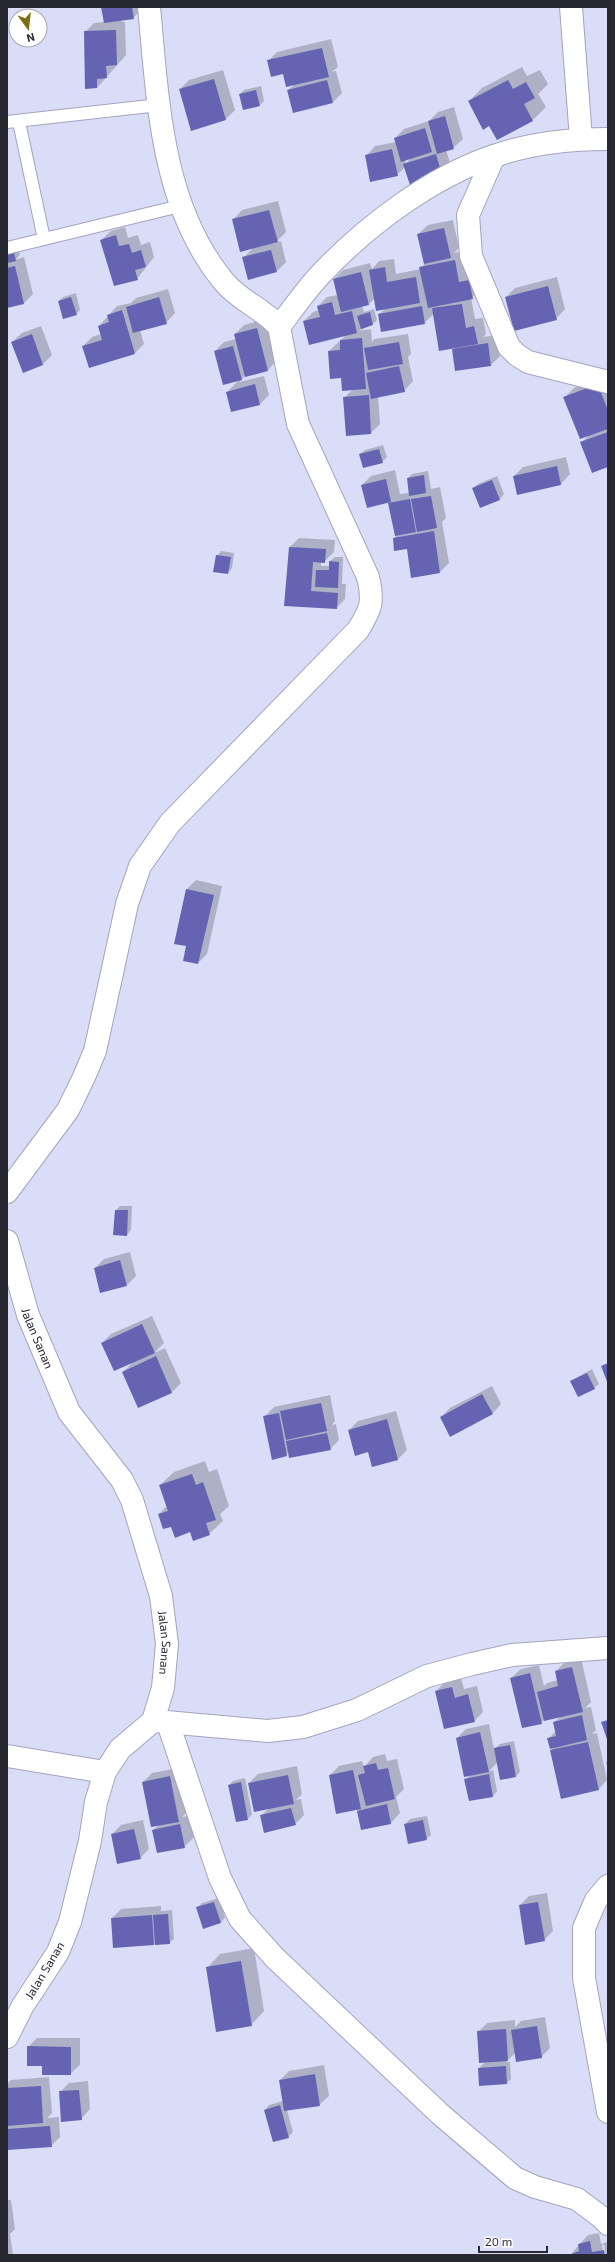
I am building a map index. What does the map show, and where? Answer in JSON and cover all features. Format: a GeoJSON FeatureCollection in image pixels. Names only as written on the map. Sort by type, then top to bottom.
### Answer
{"type":"FeatureCollection","features":[{"type":"Feature","properties":{"kind":"street"},"geometry":{"type":"LineString","coordinates":[[7,1192],[68,1110],[84,1077],[94,1051],[127,904],[140,866],[170,823],[358,630],[370,609],[373,594],[368,577],[298,424],[279,327],[271,318],[245,301],[225,283],[200,244],[180,206],[159,105],[149,7]]}},
{"type":"Feature","properties":{"kind":"street"},"geometry":{"type":"LineString","coordinates":[[571,7],[581,140]]}},
{"type":"Feature","properties":{"kind":"street"},"geometry":{"type":"LineString","coordinates":[[279,327],[320,275],[355,240],[432,185],[494,156],[540,144],[581,140],[608,140]]}},
{"type":"Feature","properties":{"kind":"street"},"geometry":{"type":"LineString","coordinates":[[494,156],[468,215],[471,256],[509,347],[517,355],[528,362],[608,382]]}},
{"type":"Feature","properties":{"kind":"street","name":"Jalan Sanan"},"geometry":{"type":"LineString","coordinates":[[7,1241],[28,1316],[69,1412],[122,1480],[132,1500],[146,1541],[161,1596],[167,1644],[160,1722],[120,1749],[105,1772],[96,1802],[90,1840],[70,1922],[58,1952],[22,2007],[7,2037]]}},
{"type":"Feature","properties":{"kind":"street"},"geometry":{"type":"LineString","coordinates":[[608,1648],[512,1655],[472,1664],[427,1676],[357,1710],[303,1727],[268,1731],[160,1722],[229,1900],[248,1928],[275,1958],[440,2114],[493,2161],[515,2178],[535,2187],[577,2199],[602,2217],[608,2224]]}},
{"type":"Feature","properties":{"kind":"street"},"geometry":{"type":"LineString","coordinates":[[7,1756],[105,1772]]}},
{"type":"Feature","properties":{"kind":"street"},"geometry":{"type":"LineString","coordinates":[[608,1886],[596,1900],[584,1928],[584,1978],[608,2112]]}},
{"type":"Feature","properties":{"kind":"lane"},"geometry":{"type":"LineString","coordinates":[[44,239],[13,122],[159,105]]}},
{"type":"Feature","properties":{"kind":"lane"},"geometry":{"type":"LineString","coordinates":[[7,248],[180,206]]}},
{"type":"Feature","properties":{"kind":"building"},"geometry":{"type":"Polygon","coordinates":[[[101,7],[132,7],[134,19],[104,23],[101,7]]]}},
{"type":"Feature","properties":{"kind":"building"},"geometry":{"type":"Polygon","coordinates":[[[116,30],[117,65],[106,66],[107,78],[97,79],[97,88],[85,89],[84,31],[116,30]]]}},
{"type":"Feature","properties":{"kind":"building"},"geometry":{"type":"Polygon","coordinates":[[[322,48],[329,77],[286,87],[283,74],[271,77],[267,60],[322,48]]]}},
{"type":"Feature","properties":{"kind":"building"},"geometry":{"type":"Polygon","coordinates":[[[214,79],[226,120],[191,131],[179,89],[214,79]]]}},
{"type":"Feature","properties":{"kind":"building"},"geometry":{"type":"Polygon","coordinates":[[[327,80],[333,103],[293,113],[287,90],[327,80]]]}},
{"type":"Feature","properties":{"kind":"building"},"geometry":{"type":"Polygon","coordinates":[[[508,80],[513,89],[526,82],[535,98],[524,104],[533,121],[497,140],[489,126],[483,130],[468,101],[508,80]]]}},
{"type":"Feature","properties":{"kind":"building"},"geometry":{"type":"Polygon","coordinates":[[[256,90],[260,106],[243,110],[239,94],[256,90]]]}},
{"type":"Feature","properties":{"kind":"building"},"geometry":{"type":"Polygon","coordinates":[[[445,116],[454,149],[437,154],[428,121],[445,116]]]}},
{"type":"Feature","properties":{"kind":"building"},"geometry":{"type":"Polygon","coordinates":[[[425,128],[432,152],[401,162],[394,138],[425,128]]]}},
{"type":"Feature","properties":{"kind":"building"},"geometry":{"type":"Polygon","coordinates":[[[392,149],[398,176],[370,182],[365,155],[392,149]]]}},
{"type":"Feature","properties":{"kind":"building"},"geometry":{"type":"Polygon","coordinates":[[[436,154],[442,175],[410,185],[403,164],[436,154]]]}},
{"type":"Feature","properties":{"kind":"building"},"geometry":{"type":"Polygon","coordinates":[[[269,210],[278,242],[240,252],[232,219],[269,210]]]}},
{"type":"Feature","properties":{"kind":"building"},"geometry":{"type":"Polygon","coordinates":[[[444,228],[451,258],[424,264],[417,234],[444,228]]]}},
{"type":"Feature","properties":{"kind":"building"},"geometry":{"type":"Polygon","coordinates":[[[116,235],[119,246],[129,244],[132,253],[141,250],[146,267],[135,270],[138,280],[114,286],[100,240],[116,235]]]}},
{"type":"Feature","properties":{"kind":"building"},"geometry":{"type":"Polygon","coordinates":[[[13,248],[16,261],[7,263],[7,250],[13,248]]]}},
{"type":"Feature","properties":{"kind":"building"},"geometry":{"type":"Polygon","coordinates":[[[271,250],[277,272],[248,280],[242,257],[271,250]]]}},
{"type":"Feature","properties":{"kind":"building"},"geometry":{"type":"Polygon","coordinates":[[[455,260],[459,282],[469,280],[473,299],[428,308],[419,267],[455,260]]]}},
{"type":"Feature","properties":{"kind":"building"},"geometry":{"type":"Polygon","coordinates":[[[15,266],[24,304],[7,308],[7,268],[15,266]]]}},
{"type":"Feature","properties":{"kind":"building"},"geometry":{"type":"Polygon","coordinates":[[[385,267],[387,282],[416,277],[420,303],[376,311],[369,270],[385,267]]]}},
{"type":"Feature","properties":{"kind":"building"},"geometry":{"type":"Polygon","coordinates":[[[361,272],[369,305],[341,312],[333,279],[361,272]]]}},
{"type":"Feature","properties":{"kind":"building"},"geometry":{"type":"Polygon","coordinates":[[[548,286],[557,320],[514,331],[505,297],[548,286]]]}},
{"type":"Feature","properties":{"kind":"building"},"geometry":{"type":"Polygon","coordinates":[[[71,297],[77,315],[63,319],[58,301],[71,297]]]}},
{"type":"Feature","properties":{"kind":"building"},"geometry":{"type":"Polygon","coordinates":[[[159,297],[167,324],[133,333],[126,307],[159,297]]]}},
{"type":"Feature","properties":{"kind":"building"},"geometry":{"type":"Polygon","coordinates":[[[332,302],[335,315],[352,311],[357,333],[309,345],[303,321],[320,317],[317,306],[332,302]]]}},
{"type":"Feature","properties":{"kind":"building"},"geometry":{"type":"Polygon","coordinates":[[[462,304],[466,328],[474,326],[478,344],[439,351],[432,308],[462,304]]]}},
{"type":"Feature","properties":{"kind":"building"},"geometry":{"type":"Polygon","coordinates":[[[422,306],[425,324],[381,332],[378,314],[422,306]]]}},
{"type":"Feature","properties":{"kind":"building"},"geometry":{"type":"Polygon","coordinates":[[[122,310],[135,354],[89,368],[82,346],[102,340],[98,326],[109,322],[107,315],[122,310]]]}},
{"type":"Feature","properties":{"kind":"building"},"geometry":{"type":"Polygon","coordinates":[[[370,312],[373,325],[361,329],[357,316],[370,312]]]}},
{"type":"Feature","properties":{"kind":"building"},"geometry":{"type":"Polygon","coordinates":[[[257,328],[268,371],[245,377],[234,334],[257,328]]]}},
{"type":"Feature","properties":{"kind":"building"},"geometry":{"type":"Polygon","coordinates":[[[32,334],[43,365],[23,373],[11,342],[32,334]]]}},
{"type":"Feature","properties":{"kind":"building"},"geometry":{"type":"Polygon","coordinates":[[[362,338],[366,389],[342,391],[341,378],[330,379],[328,351],[340,350],[340,340],[362,338]]]}},
{"type":"Feature","properties":{"kind":"building"},"geometry":{"type":"Polygon","coordinates":[[[399,342],[403,364],[368,370],[364,348],[399,342]]]}},
{"type":"Feature","properties":{"kind":"building"},"geometry":{"type":"Polygon","coordinates":[[[488,343],[491,366],[455,371],[452,349],[488,343]]]}},
{"type":"Feature","properties":{"kind":"building"},"geometry":{"type":"Polygon","coordinates":[[[233,346],[242,380],[223,385],[214,351],[233,346]]]}},
{"type":"Feature","properties":{"kind":"building"},"geometry":{"type":"Polygon","coordinates":[[[399,366],[405,392],[371,399],[366,373],[399,366]]]}},
{"type":"Feature","properties":{"kind":"building"},"geometry":{"type":"Polygon","coordinates":[[[255,384],[260,405],[231,412],[226,392],[255,384]]]}},
{"type":"Feature","properties":{"kind":"building"},"geometry":{"type":"Polygon","coordinates":[[[598,384],[608,411],[608,429],[580,439],[563,397],[598,384]]]}},
{"type":"Feature","properties":{"kind":"building"},"geometry":{"type":"Polygon","coordinates":[[[369,395],[371,434],[346,436],[343,397],[369,395]]]}},
{"type":"Feature","properties":{"kind":"building"},"geometry":{"type":"Polygon","coordinates":[[[608,432],[608,467],[592,473],[580,442],[608,432]]]}},
{"type":"Feature","properties":{"kind":"building"},"geometry":{"type":"Polygon","coordinates":[[[379,449],[383,463],[363,468],[359,454],[379,449]]]}},
{"type":"Feature","properties":{"kind":"building"},"geometry":{"type":"Polygon","coordinates":[[[557,466],[561,485],[517,495],[513,476],[557,466]]]}},
{"type":"Feature","properties":{"kind":"building"},"geometry":{"type":"Polygon","coordinates":[[[424,475],[426,493],[409,496],[407,478],[424,475]]]}},
{"type":"Feature","properties":{"kind":"building"},"geometry":{"type":"Polygon","coordinates":[[[386,479],[391,502],[367,508],[361,485],[386,479]]]}},
{"type":"Feature","properties":{"kind":"building"},"geometry":{"type":"Polygon","coordinates":[[[492,480],[500,500],[480,508],[472,488],[492,480]]]}},
{"type":"Feature","properties":{"kind":"building"},"geometry":{"type":"Polygon","coordinates":[[[431,496],[437,528],[417,532],[411,499],[431,496]]]}},
{"type":"Feature","properties":{"kind":"building"},"geometry":{"type":"Polygon","coordinates":[[[410,499],[416,532],[395,536],[388,503],[410,499]]]}},
{"type":"Feature","properties":{"kind":"building"},"geometry":{"type":"Polygon","coordinates":[[[434,531],[440,573],[411,578],[407,549],[394,551],[393,538],[434,531]]]}},
{"type":"Feature","properties":{"kind":"building"},"geometry":{"type":"Polygon","coordinates":[[[289,547],[326,549],[325,563],[313,562],[311,591],[338,593],[337,609],[284,606],[289,547]]]}},
{"type":"Feature","properties":{"kind":"building"},"geometry":{"type":"Polygon","coordinates":[[[216,555],[231,557],[228,574],[213,572],[216,555]]]}},
{"type":"Feature","properties":{"kind":"building"},"geometry":{"type":"Polygon","coordinates":[[[329,561],[339,562],[338,588],[315,587],[316,570],[329,570],[329,561]]]}},
{"type":"Feature","properties":{"kind":"building"},"geometry":{"type":"Polygon","coordinates":[[[186,889],[214,895],[198,964],[183,961],[186,946],[174,944],[186,889]]]}},
{"type":"Feature","properties":{"kind":"building"},"geometry":{"type":"Polygon","coordinates":[[[115,1210],[128,1210],[127,1236],[113,1235],[115,1210]]]}},
{"type":"Feature","properties":{"kind":"building"},"geometry":{"type":"Polygon","coordinates":[[[120,1260],[127,1286],[100,1293],[94,1268],[120,1260]]]}},
{"type":"Feature","properties":{"kind":"building"},"geometry":{"type":"Polygon","coordinates":[[[142,1324],[155,1353],[114,1371],[101,1343],[142,1324]]]}},
{"type":"Feature","properties":{"kind":"building"},"geometry":{"type":"Polygon","coordinates":[[[156,1356],[172,1393],[138,1408],[122,1372],[156,1356]]]}},
{"type":"Feature","properties":{"kind":"building"},"geometry":{"type":"Polygon","coordinates":[[[608,1363],[608,1384],[601,1366],[608,1363]]]}},
{"type":"Feature","properties":{"kind":"building"},"geometry":{"type":"Polygon","coordinates":[[[587,1373],[595,1389],[578,1397],[570,1381],[587,1373]]]}},
{"type":"Feature","properties":{"kind":"building"},"geometry":{"type":"Polygon","coordinates":[[[482,1394],[493,1414],[450,1437],[440,1417],[482,1394]]]}},
{"type":"Feature","properties":{"kind":"building"},"geometry":{"type":"Polygon","coordinates":[[[321,1403],[327,1431],[286,1440],[280,1411],[321,1403]]]}},
{"type":"Feature","properties":{"kind":"building"},"geometry":{"type":"Polygon","coordinates":[[[279,1413],[287,1456],[272,1460],[263,1416],[279,1413]]]}},
{"type":"Feature","properties":{"kind":"building"},"geometry":{"type":"Polygon","coordinates":[[[387,1419],[398,1460],[372,1467],[368,1452],[355,1456],[348,1430],[387,1419]]]}},
{"type":"Feature","properties":{"kind":"building"},"geometry":{"type":"Polygon","coordinates":[[[327,1433],[331,1450],[289,1458],[286,1441],[327,1433]]]}},
{"type":"Feature","properties":{"kind":"building"},"geometry":{"type":"Polygon","coordinates":[[[192,1474],[196,1485],[203,1482],[216,1520],[206,1523],[210,1535],[193,1541],[190,1532],[175,1538],[171,1527],[163,1529],[158,1514],[168,1511],[159,1485],[192,1474]]]}},
{"type":"Feature","properties":{"kind":"building"},"geometry":{"type":"Polygon","coordinates":[[[572,1667],[583,1712],[544,1721],[537,1692],[558,1686],[555,1671],[572,1667]]]}},
{"type":"Feature","properties":{"kind":"building"},"geometry":{"type":"Polygon","coordinates":[[[530,1673],[542,1724],[522,1728],[510,1678],[530,1673]]]}},
{"type":"Feature","properties":{"kind":"building"},"geometry":{"type":"Polygon","coordinates":[[[452,1687],[455,1698],[468,1694],[475,1722],[444,1729],[435,1691],[452,1687]]]}},
{"type":"Feature","properties":{"kind":"building"},"geometry":{"type":"Polygon","coordinates":[[[582,1715],[587,1740],[550,1749],[547,1738],[556,1736],[553,1722],[582,1715]]]}},
{"type":"Feature","properties":{"kind":"building"},"geometry":{"type":"Polygon","coordinates":[[[608,1720],[608,1742],[601,1722],[608,1720]]]}},
{"type":"Feature","properties":{"kind":"building"},"geometry":{"type":"Polygon","coordinates":[[[480,1732],[489,1772],[464,1777],[456,1738],[480,1732]]]}},
{"type":"Feature","properties":{"kind":"building"},"geometry":{"type":"Polygon","coordinates":[[[588,1742],[599,1790],[561,1799],[550,1750],[588,1742]]]}},
{"type":"Feature","properties":{"kind":"building"},"geometry":{"type":"Polygon","coordinates":[[[510,1745],[516,1777],[500,1780],[494,1748],[510,1745]]]}},
{"type":"Feature","properties":{"kind":"building"},"geometry":{"type":"Polygon","coordinates":[[[376,1763],[378,1770],[388,1768],[395,1799],[366,1806],[358,1775],[365,1773],[363,1766],[376,1763]]]}},
{"type":"Feature","properties":{"kind":"building"},"geometry":{"type":"Polygon","coordinates":[[[353,1770],[361,1809],[336,1814],[329,1775],[353,1770]]]}},
{"type":"Feature","properties":{"kind":"building"},"geometry":{"type":"Polygon","coordinates":[[[489,1774],[493,1797],[469,1801],[464,1779],[489,1774]]]}},
{"type":"Feature","properties":{"kind":"building"},"geometry":{"type":"Polygon","coordinates":[[[288,1775],[294,1804],[254,1812],[248,1783],[288,1775]]]}},
{"type":"Feature","properties":{"kind":"building"},"geometry":{"type":"Polygon","coordinates":[[[170,1776],[179,1822],[151,1827],[142,1782],[170,1776]]]}},
{"type":"Feature","properties":{"kind":"building"},"geometry":{"type":"Polygon","coordinates":[[[241,1782],[248,1820],[236,1822],[228,1785],[241,1782]]]}},
{"type":"Feature","properties":{"kind":"building"},"geometry":{"type":"Polygon","coordinates":[[[387,1804],[391,1824],[361,1830],[357,1811],[387,1804]]]}},
{"type":"Feature","properties":{"kind":"building"},"geometry":{"type":"Polygon","coordinates":[[[291,1808],[296,1825],[264,1833],[260,1815],[291,1808]]]}},
{"type":"Feature","properties":{"kind":"building"},"geometry":{"type":"Polygon","coordinates":[[[423,1820],[427,1840],[408,1844],[404,1824],[423,1820]]]}},
{"type":"Feature","properties":{"kind":"building"},"geometry":{"type":"Polygon","coordinates":[[[180,1824],[185,1848],[157,1853],[152,1830],[180,1824]]]}},
{"type":"Feature","properties":{"kind":"building"},"geometry":{"type":"Polygon","coordinates":[[[134,1829],[141,1859],[117,1864],[111,1834],[134,1829]]]}},
{"type":"Feature","properties":{"kind":"building"},"geometry":{"type":"Polygon","coordinates":[[[214,1902],[221,1923],[203,1929],[196,1907],[214,1902]]]}},
{"type":"Feature","properties":{"kind":"building"},"geometry":{"type":"Polygon","coordinates":[[[538,1902],[545,1941],[525,1945],[519,1905],[538,1902]]]}},
{"type":"Feature","properties":{"kind":"building"},"geometry":{"type":"Polygon","coordinates":[[[168,1914],[170,1944],[155,1945],[153,1915],[168,1914]]]}},
{"type":"Feature","properties":{"kind":"building"},"geometry":{"type":"Polygon","coordinates":[[[152,1915],[154,1945],[113,1948],[111,1918],[152,1915]]]}},
{"type":"Feature","properties":{"kind":"building"},"geometry":{"type":"Polygon","coordinates":[[[241,1961],[252,2026],[216,2032],[206,1967],[241,1961]]]}},
{"type":"Feature","properties":{"kind":"building"},"geometry":{"type":"Polygon","coordinates":[[[537,2026],[542,2058],[516,2062],[511,2030],[537,2026]]]}},
{"type":"Feature","properties":{"kind":"building"},"geometry":{"type":"Polygon","coordinates":[[[506,2029],[508,2061],[479,2063],[477,2031],[506,2029]]]}},
{"type":"Feature","properties":{"kind":"building"},"geometry":{"type":"Polygon","coordinates":[[[27,2046],[71,2047],[71,2075],[42,2075],[42,2066],[27,2066],[27,2046]]]}},
{"type":"Feature","properties":{"kind":"building"},"geometry":{"type":"Polygon","coordinates":[[[506,2066],[507,2084],[479,2086],[478,2068],[506,2066]]]}},
{"type":"Feature","properties":{"kind":"building"},"geometry":{"type":"Polygon","coordinates":[[[315,2074],[320,2106],[284,2111],[279,2080],[315,2074]]]}},
{"type":"Feature","properties":{"kind":"building"},"geometry":{"type":"Polygon","coordinates":[[[41,2086],[43,2123],[7,2126],[7,2088],[41,2086]]]}},
{"type":"Feature","properties":{"kind":"building"},"geometry":{"type":"Polygon","coordinates":[[[79,2090],[82,2120],[61,2122],[59,2091],[79,2090]]]}},
{"type":"Feature","properties":{"kind":"building"},"geometry":{"type":"Polygon","coordinates":[[[280,2105],[289,2138],[273,2142],[264,2110],[280,2105]]]}},
{"type":"Feature","properties":{"kind":"building"},"geometry":{"type":"Polygon","coordinates":[[[50,2126],[52,2147],[7,2150],[7,2129],[50,2126]]]}},
{"type":"Feature","properties":{"kind":"building"},"geometry":{"type":"Polygon","coordinates":[[[590,2241],[592,2252],[604,2250],[605,2255],[569,2255],[579,2251],[578,2244],[590,2241]]]}}]}
